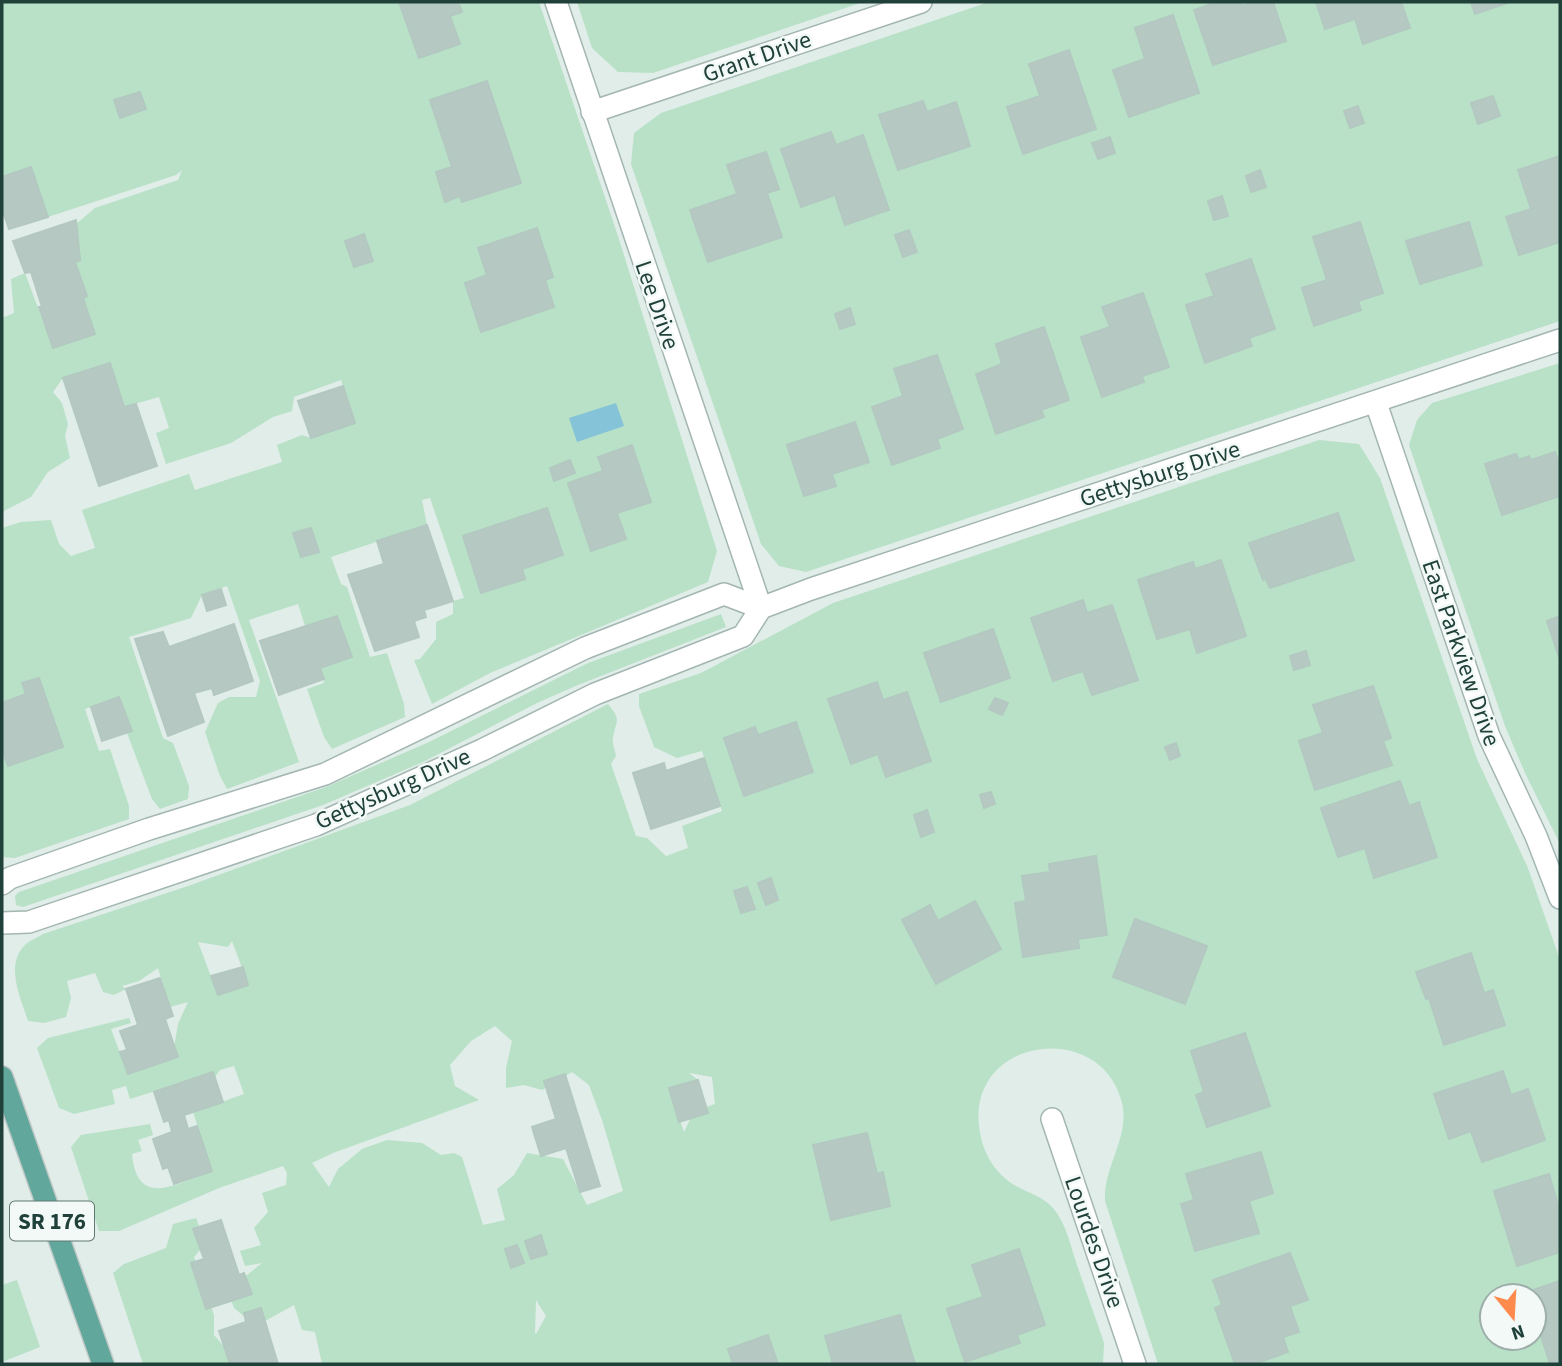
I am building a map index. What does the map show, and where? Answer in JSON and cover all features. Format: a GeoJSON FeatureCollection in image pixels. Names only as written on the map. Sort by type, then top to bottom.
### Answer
{"type":"FeatureCollection","features":[{"type":"Feature","properties":{"kind":"main road","name":"SR 176"},"geometry":{"type":"LineString","coordinates":[[2,1077],[103,1364]]}},
{"type":"Feature","properties":{"kind":"street","name":"Lee Drive"},"geometry":{"type":"LineString","coordinates":[[556,2],[761,608]]}},
{"type":"Feature","properties":{"kind":"street","name":"Grant Drive"},"geometry":{"type":"LineString","coordinates":[[592,112],[921,2]]}},
{"type":"Feature","properties":{"kind":"street","name":"Gettysburg Drive"},"geometry":{"type":"LineString","coordinates":[[2,923],[29,922],[316,825],[482,750],[595,694],[743,636],[761,608],[847,576],[1560,340]]}},
{"type":"Feature","properties":{"kind":"street","name":"East Parkview Drive"},"geometry":{"type":"LineString","coordinates":[[1376,403],[1489,736],[1536,836],[1560,898]]}},
{"type":"Feature","properties":{"kind":"street","name":"Gettysburg Drive"},"geometry":{"type":"LineString","coordinates":[[2,884],[10,878],[149,829],[325,774],[585,648],[724,594],[761,608]]}},
{"type":"Feature","properties":{"kind":"street","name":"Lourdes Drive"},"geometry":{"type":"LineString","coordinates":[[1052,1119],[1135,1364]]}},
{"type":"Feature","properties":{"kind":"green space"},"geometry":{"type":"Polygon","coordinates":[[[2,2],[539,2],[617,233],[717,551],[708,582],[490,673],[432,704],[414,660],[420,659],[436,639],[436,622],[453,614],[453,601],[464,598],[430,498],[422,500],[427,525],[331,557],[341,584],[347,587],[370,657],[387,653],[404,704],[405,717],[332,749],[324,737],[307,689],[324,683],[320,668],[352,657],[338,617],[305,626],[298,604],[249,620],[299,762],[227,789],[205,732],[218,703],[229,697],[256,697],[260,681],[227,586],[202,595],[191,618],[129,637],[163,738],[173,743],[189,786],[188,799],[160,809],[152,799],[127,733],[131,731],[119,697],[85,709],[99,751],[110,749],[129,806],[129,819],[15,858],[2,857],[2,528],[21,522],[51,520],[59,544],[71,556],[95,548],[82,510],[189,474],[195,490],[282,462],[277,445],[302,435],[311,438],[355,423],[341,380],[294,397],[292,411],[273,417],[231,443],[166,464],[156,433],[169,428],[159,397],[124,407],[110,363],[63,378],[53,392],[62,403],[68,424],[65,436],[70,458],[48,472],[31,497],[2,512],[2,318],[14,313],[11,279],[25,273],[53,348],[94,334],[83,298],[87,296],[75,262],[76,224],[95,208],[178,180],[182,170],[176,175],[48,217],[31,168],[2,177],[2,2]]]}},
{"type":"Feature","properties":{"kind":"green space"},"geometry":{"type":"Polygon","coordinates":[[[577,2],[863,2],[653,73],[618,72],[592,48],[577,2]]]}},
{"type":"Feature","properties":{"kind":"green space"},"geometry":{"type":"Polygon","coordinates":[[[989,2],[1560,2],[1560,321],[806,572],[779,566],[761,544],[631,164],[634,133],[661,113],[989,2]]]}},
{"type":"Feature","properties":{"kind":"green space"},"geometry":{"type":"Polygon","coordinates":[[[1560,363],[1560,844],[1505,726],[1409,445],[1417,420],[1432,403],[1560,363]]]}},
{"type":"Feature","properties":{"kind":"green space"},"geometry":{"type":"Polygon","coordinates":[[[1319,440],[1359,444],[1380,478],[1477,759],[1528,868],[1560,960],[1560,1364],[1158,1364],[1105,1201],[1105,1188],[1120,1140],[1122,1103],[1110,1076],[1090,1058],[1065,1050],[1039,1049],[1015,1057],[994,1073],[981,1096],[979,1126],[983,1146],[998,1172],[1013,1184],[1046,1202],[1061,1220],[1104,1343],[1103,1364],[322,1364],[315,1332],[302,1330],[294,1305],[256,1326],[234,1308],[229,1295],[237,1283],[262,1263],[245,1266],[240,1251],[261,1245],[254,1228],[268,1212],[262,1193],[286,1185],[287,1173],[283,1166],[219,1188],[119,1231],[99,1231],[71,1147],[81,1135],[150,1124],[153,1135],[138,1140],[142,1151],[132,1154],[135,1171],[142,1182],[151,1187],[173,1186],[212,1171],[193,1112],[244,1094],[234,1066],[220,1070],[210,1084],[189,1090],[181,1083],[130,1099],[126,1086],[112,1090],[115,1104],[74,1114],[59,1108],[37,1048],[48,1038],[129,1018],[131,1023],[111,1029],[128,1074],[172,1059],[178,1024],[188,1002],[170,1007],[158,968],[139,981],[122,986],[126,989],[114,995],[103,992],[95,973],[67,981],[71,998],[66,1017],[44,1023],[28,1021],[15,973],[18,954],[26,944],[43,934],[191,885],[410,805],[608,704],[617,720],[613,740],[616,756],[611,764],[636,836],[647,838],[666,856],[688,848],[682,826],[722,811],[702,751],[677,758],[654,747],[639,706],[639,694],[701,673],[833,603],[1319,440]],[[232,941],[228,947],[198,942],[218,995],[248,984],[232,941]],[[495,1026],[471,1041],[450,1065],[455,1086],[479,1100],[312,1163],[329,1187],[338,1169],[362,1149],[387,1140],[422,1143],[441,1155],[454,1153],[462,1157],[483,1225],[505,1220],[497,1189],[514,1175],[527,1153],[563,1159],[587,1205],[623,1191],[589,1085],[572,1072],[542,1090],[524,1085],[506,1088],[506,1068],[512,1041],[495,1026]],[[689,1073],[698,1080],[669,1088],[684,1132],[694,1111],[715,1104],[712,1077],[689,1073]],[[536,1300],[535,1333],[546,1316],[536,1300]]]}},
{"type":"Feature","properties":{"kind":"green space"},"geometry":{"type":"Polygon","coordinates":[[[721,614],[726,627],[537,703],[423,762],[323,805],[23,907],[16,905],[15,896],[19,892],[326,787],[429,742],[588,663],[721,614]]]}},
{"type":"Feature","properties":{"kind":"green space"},"geometry":{"type":"Polygon","coordinates":[[[196,1218],[206,1243],[194,1257],[214,1315],[214,1335],[235,1359],[232,1364],[143,1364],[113,1273],[124,1264],[166,1248],[173,1224],[196,1218]]]}},
{"type":"Feature","properties":{"kind":"green space"},"geometry":{"type":"Polygon","coordinates":[[[17,1280],[40,1347],[2,1362],[2,1285],[17,1280]]]}},
{"type":"Feature","properties":{"kind":"water"},"geometry":{"type":"Polygon","coordinates":[[[616,403],[624,426],[577,442],[569,418],[616,403]]]}},
{"type":"Feature","properties":{"kind":"building"},"geometry":{"type":"Polygon","coordinates":[[[399,2],[458,2],[462,12],[450,16],[460,44],[419,58],[399,2]]]}},
{"type":"Feature","properties":{"kind":"building"},"geometry":{"type":"Polygon","coordinates":[[[1217,2],[1240,2],[1242,6],[1253,2],[1273,2],[1286,41],[1213,65],[1194,10],[1217,2]]]}},
{"type":"Feature","properties":{"kind":"building"},"geometry":{"type":"Polygon","coordinates":[[[1316,2],[1401,2],[1410,28],[1363,44],[1355,19],[1325,29],[1316,2]]]}},
{"type":"Feature","properties":{"kind":"building"},"geometry":{"type":"Polygon","coordinates":[[[1471,2],[1510,2],[1475,14],[1471,2]]]}},
{"type":"Feature","properties":{"kind":"building"},"geometry":{"type":"Polygon","coordinates":[[[1173,15],[1199,93],[1129,117],[1113,70],[1145,59],[1135,28],[1173,15]]]}},
{"type":"Feature","properties":{"kind":"building"},"geometry":{"type":"Polygon","coordinates":[[[1069,50],[1096,129],[1023,154],[1007,107],[1040,96],[1029,64],[1069,50]]]}},
{"type":"Feature","properties":{"kind":"building"},"geometry":{"type":"Polygon","coordinates":[[[487,81],[521,183],[462,202],[460,196],[445,202],[436,172],[452,167],[430,100],[487,81]]]}},
{"type":"Feature","properties":{"kind":"building"},"geometry":{"type":"Polygon","coordinates":[[[140,92],[146,109],[120,118],[114,100],[140,92]]]}},
{"type":"Feature","properties":{"kind":"building"},"geometry":{"type":"Polygon","coordinates":[[[1493,96],[1500,116],[1478,124],[1471,103],[1493,96]]]}},
{"type":"Feature","properties":{"kind":"building"},"geometry":{"type":"Polygon","coordinates":[[[923,101],[927,112],[956,102],[970,146],[898,170],[879,115],[923,101]]]}},
{"type":"Feature","properties":{"kind":"building"},"geometry":{"type":"Polygon","coordinates":[[[1358,106],[1364,123],[1350,128],[1344,111],[1358,106]]]}},
{"type":"Feature","properties":{"kind":"building"},"geometry":{"type":"Polygon","coordinates":[[[831,132],[836,145],[863,135],[889,210],[845,225],[835,195],[801,207],[781,149],[831,132]]]}},
{"type":"Feature","properties":{"kind":"building"},"geometry":{"type":"Polygon","coordinates":[[[1110,137],[1115,153],[1098,159],[1092,143],[1110,137]]]}},
{"type":"Feature","properties":{"kind":"building"},"geometry":{"type":"Polygon","coordinates":[[[766,152],[779,189],[767,193],[782,237],[708,262],[690,210],[737,194],[727,165],[766,152]]]}},
{"type":"Feature","properties":{"kind":"building"},"geometry":{"type":"Polygon","coordinates":[[[1560,156],[1560,242],[1519,255],[1506,217],[1531,209],[1518,170],[1560,156]]]}},
{"type":"Feature","properties":{"kind":"building"},"geometry":{"type":"Polygon","coordinates":[[[31,167],[48,217],[9,229],[2,208],[2,177],[31,167]]]}},
{"type":"Feature","properties":{"kind":"building"},"geometry":{"type":"Polygon","coordinates":[[[1260,170],[1266,187],[1251,192],[1246,176],[1260,170]]]}},
{"type":"Feature","properties":{"kind":"building"},"geometry":{"type":"Polygon","coordinates":[[[1222,196],[1228,216],[1214,220],[1208,201],[1222,196]]]}},
{"type":"Feature","properties":{"kind":"building"},"geometry":{"type":"Polygon","coordinates":[[[76,220],[80,260],[75,262],[87,296],[83,298],[95,334],[53,348],[31,272],[25,273],[13,241],[76,220]]]}},
{"type":"Feature","properties":{"kind":"building"},"geometry":{"type":"Polygon","coordinates":[[[1360,222],[1383,293],[1358,301],[1361,310],[1314,326],[1302,288],[1327,280],[1313,237],[1360,222]]]}},
{"type":"Feature","properties":{"kind":"building"},"geometry":{"type":"Polygon","coordinates":[[[1469,222],[1482,265],[1420,284],[1406,241],[1469,222]]]}},
{"type":"Feature","properties":{"kind":"building"},"geometry":{"type":"Polygon","coordinates":[[[537,228],[553,277],[545,280],[554,307],[481,332],[465,283],[487,275],[478,248],[537,228]]]}},
{"type":"Feature","properties":{"kind":"building"},"geometry":{"type":"Polygon","coordinates":[[[909,230],[917,252],[903,257],[895,235],[909,230]]]}},
{"type":"Feature","properties":{"kind":"building"},"geometry":{"type":"Polygon","coordinates":[[[364,234],[373,261],[354,267],[345,241],[364,234]]]}},
{"type":"Feature","properties":{"kind":"building"},"geometry":{"type":"Polygon","coordinates":[[[1251,259],[1275,329],[1249,338],[1252,346],[1205,363],[1186,305],[1214,296],[1206,274],[1251,259]]]}},
{"type":"Feature","properties":{"kind":"building"},"geometry":{"type":"Polygon","coordinates":[[[1143,293],[1169,367],[1142,376],[1144,382],[1102,397],[1081,337],[1110,327],[1102,307],[1143,293]]]}},
{"type":"Feature","properties":{"kind":"building"},"geometry":{"type":"Polygon","coordinates":[[[850,308],[855,324],[840,329],[835,314],[850,308]]]}},
{"type":"Feature","properties":{"kind":"building"},"geometry":{"type":"Polygon","coordinates":[[[1044,327],[1069,400],[1041,410],[1044,417],[996,434],[976,374],[1002,364],[996,344],[1044,327]]]}},
{"type":"Feature","properties":{"kind":"building"},"geometry":{"type":"Polygon","coordinates":[[[937,355],[963,429],[937,439],[940,448],[892,465],[872,407],[903,396],[894,369],[937,355]]]}},
{"type":"Feature","properties":{"kind":"building"},"geometry":{"type":"Polygon","coordinates":[[[110,363],[124,407],[136,404],[157,466],[99,486],[63,378],[110,363]]]}},
{"type":"Feature","properties":{"kind":"building"},"geometry":{"type":"Polygon","coordinates":[[[343,386],[355,423],[311,438],[298,401],[343,386]]]}},
{"type":"Feature","properties":{"kind":"building"},"geometry":{"type":"Polygon","coordinates":[[[855,422],[869,462],[832,474],[836,486],[804,496],[787,445],[855,422]]]}},
{"type":"Feature","properties":{"kind":"building"},"geometry":{"type":"Polygon","coordinates":[[[632,445],[651,502],[617,513],[626,539],[591,551],[568,483],[603,471],[598,457],[632,445]]]}},
{"type":"Feature","properties":{"kind":"building"},"geometry":{"type":"Polygon","coordinates":[[[1555,452],[1560,467],[1560,496],[1502,515],[1485,464],[1516,454],[1519,460],[1529,456],[1531,460],[1555,452]]]}},
{"type":"Feature","properties":{"kind":"building"},"geometry":{"type":"Polygon","coordinates":[[[570,460],[575,473],[554,481],[550,468],[570,460]]]}},
{"type":"Feature","properties":{"kind":"building"},"geometry":{"type":"Polygon","coordinates":[[[547,508],[563,555],[522,569],[525,579],[481,593],[463,536],[547,508]]]}},
{"type":"Feature","properties":{"kind":"building"},"geometry":{"type":"Polygon","coordinates":[[[1338,513],[1354,560],[1270,588],[1266,579],[1263,580],[1249,543],[1338,513]]]}},
{"type":"Feature","properties":{"kind":"building"},"geometry":{"type":"Polygon","coordinates":[[[427,525],[453,601],[424,610],[426,617],[414,621],[419,637],[375,651],[348,575],[384,564],[377,541],[427,525]]]}},
{"type":"Feature","properties":{"kind":"building"},"geometry":{"type":"Polygon","coordinates":[[[311,528],[319,552],[301,557],[293,533],[311,528]]]}},
{"type":"Feature","properties":{"kind":"building"},"geometry":{"type":"Polygon","coordinates":[[[1221,560],[1246,636],[1197,653],[1190,629],[1157,639],[1138,580],[1193,562],[1195,569],[1221,560]]]}},
{"type":"Feature","properties":{"kind":"building"},"geometry":{"type":"Polygon","coordinates":[[[221,589],[226,605],[207,611],[202,595],[221,589]]]}},
{"type":"Feature","properties":{"kind":"building"},"geometry":{"type":"Polygon","coordinates":[[[1083,600],[1087,613],[1112,605],[1138,680],[1092,695],[1083,671],[1053,681],[1031,618],[1083,600]]]}},
{"type":"Feature","properties":{"kind":"building"},"geometry":{"type":"Polygon","coordinates":[[[337,616],[352,657],[320,668],[324,679],[279,695],[260,641],[337,616]]]}},
{"type":"Feature","properties":{"kind":"building"},"geometry":{"type":"Polygon","coordinates":[[[1560,616],[1560,660],[1547,621],[1560,616]]]}},
{"type":"Feature","properties":{"kind":"building"},"geometry":{"type":"Polygon","coordinates":[[[234,624],[253,681],[214,695],[212,688],[194,693],[204,722],[168,736],[135,639],[163,632],[169,647],[234,624]]]}},
{"type":"Feature","properties":{"kind":"building"},"geometry":{"type":"Polygon","coordinates":[[[993,629],[1010,678],[941,702],[924,653],[993,629]]]}},
{"type":"Feature","properties":{"kind":"building"},"geometry":{"type":"Polygon","coordinates":[[[1306,651],[1310,665],[1294,670],[1290,656],[1306,651]]]}},
{"type":"Feature","properties":{"kind":"building"},"geometry":{"type":"Polygon","coordinates":[[[39,678],[63,747],[8,766],[2,749],[2,703],[26,694],[22,683],[39,678]]]}},
{"type":"Feature","properties":{"kind":"building"},"geometry":{"type":"Polygon","coordinates":[[[877,682],[883,700],[907,692],[931,761],[886,777],[878,754],[851,764],[828,699],[877,682]]]}},
{"type":"Feature","properties":{"kind":"building"},"geometry":{"type":"Polygon","coordinates":[[[1373,686],[1391,738],[1383,741],[1392,765],[1315,790],[1299,741],[1323,733],[1313,705],[1373,686]]]}},
{"type":"Feature","properties":{"kind":"building"},"geometry":{"type":"Polygon","coordinates":[[[119,697],[132,731],[102,741],[91,707],[119,697]]]}},
{"type":"Feature","properties":{"kind":"building"},"geometry":{"type":"Polygon","coordinates":[[[995,698],[1008,703],[1002,715],[989,709],[995,698]]]}},
{"type":"Feature","properties":{"kind":"building"},"geometry":{"type":"Polygon","coordinates":[[[796,722],[813,772],[744,796],[724,738],[755,727],[758,735],[796,722]]]}},
{"type":"Feature","properties":{"kind":"building"},"geometry":{"type":"Polygon","coordinates":[[[1176,743],[1180,756],[1170,760],[1165,747],[1176,743]]]}},
{"type":"Feature","properties":{"kind":"building"},"geometry":{"type":"Polygon","coordinates":[[[704,758],[720,806],[651,829],[633,773],[664,763],[666,771],[704,758]]]}},
{"type":"Feature","properties":{"kind":"building"},"geometry":{"type":"Polygon","coordinates":[[[1400,781],[1409,806],[1419,802],[1437,857],[1374,878],[1365,848],[1338,857],[1321,808],[1400,781]]]}},
{"type":"Feature","properties":{"kind":"building"},"geometry":{"type":"Polygon","coordinates":[[[991,792],[995,804],[984,808],[980,795],[991,792]]]}},
{"type":"Feature","properties":{"kind":"building"},"geometry":{"type":"Polygon","coordinates":[[[927,810],[934,832],[921,837],[914,815],[927,810]]]}},
{"type":"Feature","properties":{"kind":"building"},"geometry":{"type":"Polygon","coordinates":[[[1096,856],[1107,935],[1078,939],[1079,948],[1023,957],[1015,903],[1026,901],[1022,876],[1050,872],[1049,864],[1096,856]]]}},
{"type":"Feature","properties":{"kind":"building"},"geometry":{"type":"Polygon","coordinates":[[[771,878],[778,900],[766,905],[758,883],[771,878]]]}},
{"type":"Feature","properties":{"kind":"building"},"geometry":{"type":"Polygon","coordinates":[[[747,887],[755,909],[741,913],[734,891],[747,887]]]}},
{"type":"Feature","properties":{"kind":"building"},"geometry":{"type":"Polygon","coordinates":[[[975,901],[1001,949],[936,984],[902,920],[930,905],[938,921],[975,901]]]}},
{"type":"Feature","properties":{"kind":"building"},"geometry":{"type":"Polygon","coordinates":[[[1135,919],[1207,946],[1185,1004],[1113,977],[1135,919]]]}},
{"type":"Feature","properties":{"kind":"building"},"geometry":{"type":"Polygon","coordinates":[[[1471,953],[1484,993],[1493,990],[1505,1025],[1444,1045],[1429,998],[1426,999],[1416,972],[1471,953]]]}},
{"type":"Feature","properties":{"kind":"building"},"geometry":{"type":"Polygon","coordinates":[[[243,967],[248,985],[218,995],[211,976],[243,967]]]}},
{"type":"Feature","properties":{"kind":"building"},"geometry":{"type":"Polygon","coordinates":[[[160,978],[173,1016],[165,1019],[178,1057],[128,1074],[120,1052],[127,1050],[120,1031],[138,1025],[126,989],[160,978]]]}},
{"type":"Feature","properties":{"kind":"building"},"geometry":{"type":"Polygon","coordinates":[[[1245,1033],[1270,1106],[1207,1127],[1196,1095],[1204,1092],[1191,1051],[1245,1033]]]}},
{"type":"Feature","properties":{"kind":"building"},"geometry":{"type":"Polygon","coordinates":[[[1503,1071],[1511,1095],[1528,1089],[1545,1140],[1482,1162],[1471,1131],[1449,1139],[1434,1094],[1503,1071]]]}},
{"type":"Feature","properties":{"kind":"building"},"geometry":{"type":"Polygon","coordinates":[[[213,1072],[223,1102],[184,1115],[188,1129],[197,1126],[212,1171],[174,1184],[168,1167],[163,1169],[153,1139],[172,1132],[169,1120],[164,1122],[154,1092],[213,1072]]]}},
{"type":"Feature","properties":{"kind":"building"},"geometry":{"type":"Polygon","coordinates":[[[565,1074],[600,1186],[580,1192],[566,1148],[541,1156],[532,1127],[556,1119],[544,1081],[565,1074]]]}},
{"type":"Feature","properties":{"kind":"building"},"geometry":{"type":"Polygon","coordinates":[[[698,1080],[708,1113],[679,1122],[669,1088],[698,1080]]]}},
{"type":"Feature","properties":{"kind":"building"},"geometry":{"type":"Polygon","coordinates":[[[867,1133],[877,1174],[883,1172],[890,1206],[831,1220],[813,1145],[867,1133]]]}},
{"type":"Feature","properties":{"kind":"building"},"geometry":{"type":"Polygon","coordinates":[[[1261,1152],[1273,1193],[1249,1201],[1259,1233],[1195,1251],[1181,1204],[1194,1200],[1186,1174],[1261,1152]]]}},
{"type":"Feature","properties":{"kind":"building"},"geometry":{"type":"Polygon","coordinates":[[[1549,1174],[1560,1212],[1560,1252],[1517,1266],[1494,1191],[1549,1174]]]}},
{"type":"Feature","properties":{"kind":"building"},"geometry":{"type":"Polygon","coordinates":[[[221,1220],[239,1275],[244,1273],[252,1294],[206,1309],[191,1263],[204,1259],[193,1229],[221,1220]]]}},
{"type":"Feature","properties":{"kind":"building"},"geometry":{"type":"Polygon","coordinates":[[[541,1235],[547,1254],[531,1259],[525,1241],[541,1235]]]}},
{"type":"Feature","properties":{"kind":"building"},"geometry":{"type":"Polygon","coordinates":[[[517,1245],[524,1263],[511,1268],[505,1249],[517,1245]]]}},
{"type":"Feature","properties":{"kind":"building"},"geometry":{"type":"Polygon","coordinates":[[[1019,1249],[1045,1325],[1017,1335],[1020,1343],[965,1362],[947,1309],[983,1297],[972,1265],[1019,1249]]]}},
{"type":"Feature","properties":{"kind":"building"},"geometry":{"type":"Polygon","coordinates":[[[1290,1253],[1308,1300],[1290,1306],[1299,1332],[1283,1337],[1288,1352],[1254,1364],[1235,1364],[1215,1308],[1222,1305],[1213,1280],[1290,1253]]]}},
{"type":"Feature","properties":{"kind":"building"},"geometry":{"type":"Polygon","coordinates":[[[1560,1281],[1560,1364],[1550,1364],[1546,1352],[1548,1285],[1560,1281]]]}},
{"type":"Feature","properties":{"kind":"building"},"geometry":{"type":"Polygon","coordinates":[[[261,1308],[278,1364],[230,1364],[219,1331],[246,1322],[244,1313],[261,1308]]]}},
{"type":"Feature","properties":{"kind":"building"},"geometry":{"type":"Polygon","coordinates":[[[900,1315],[915,1364],[833,1364],[825,1336],[900,1315]]]}},
{"type":"Feature","properties":{"kind":"building"},"geometry":{"type":"Polygon","coordinates":[[[768,1335],[778,1364],[733,1364],[728,1349],[768,1335]]]}}]}
